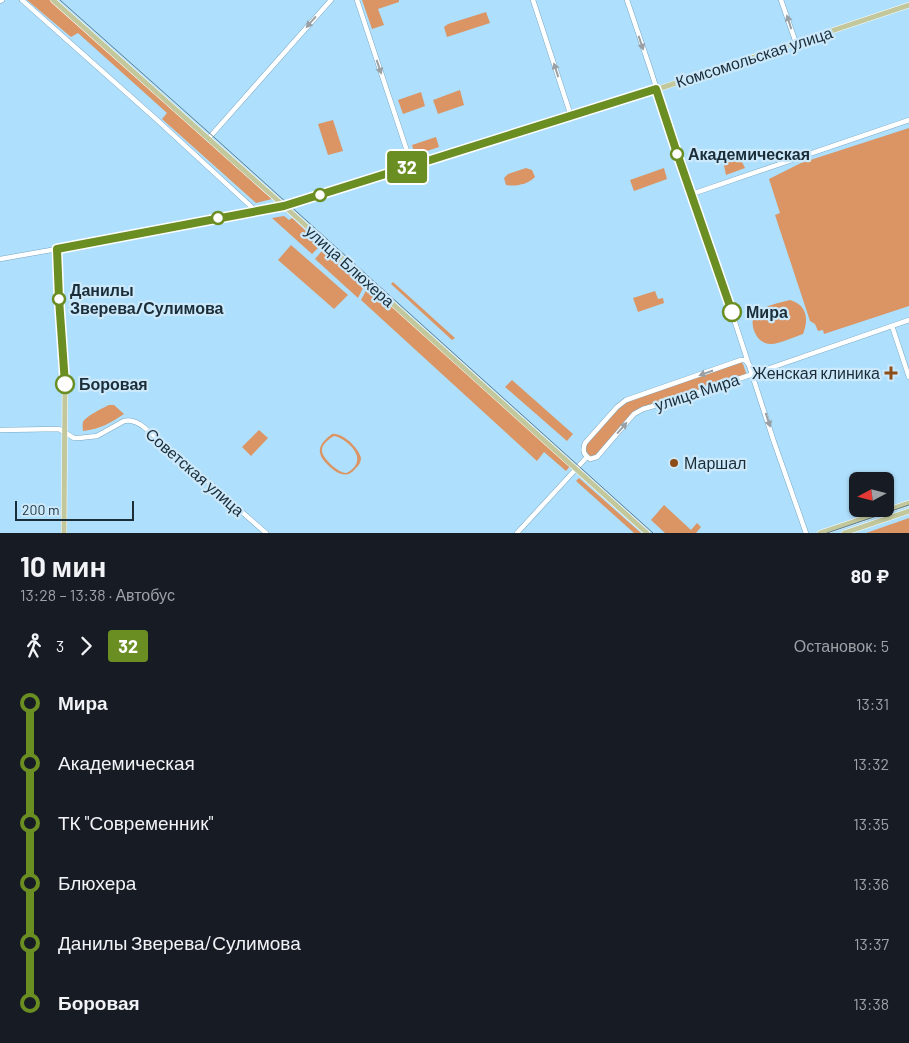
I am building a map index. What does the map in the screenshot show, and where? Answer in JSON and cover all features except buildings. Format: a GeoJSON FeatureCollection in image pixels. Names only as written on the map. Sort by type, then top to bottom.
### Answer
{"type":"FeatureCollection","features":[{"type":"Feature","properties":{"kind":"main road","name":"улица Блюхера"},"geometry":{"type":"LineString","coordinates":[[53,0],[647,533]]}},
{"type":"Feature","properties":{"kind":"main road","name":"Комсомольская улица"},"geometry":{"type":"LineString","coordinates":[[57,249],[284,206],[656,89],[909,5]]}},
{"type":"Feature","properties":{"kind":"main road"},"geometry":{"type":"LineString","coordinates":[[57,249],[65,383],[64,533]]}},
{"type":"Feature","properties":{"kind":"main road"},"geometry":{"type":"LineString","coordinates":[[820,533],[909,503]]}},
{"type":"Feature","properties":{"kind":"main road"},"geometry":{"type":"LineString","coordinates":[[844,533],[909,511]]}},
{"type":"Feature","properties":{"kind":"street"},"geometry":{"type":"LineString","coordinates":[[22,0],[256,211]]}},
{"type":"Feature","properties":{"kind":"street"},"geometry":{"type":"LineString","coordinates":[[208,139],[331,0]]}},
{"type":"Feature","properties":{"kind":"street"},"geometry":{"type":"LineString","coordinates":[[357,0],[412,166]]}},
{"type":"Feature","properties":{"kind":"street"},"geometry":{"type":"LineString","coordinates":[[533,0],[571,116]]}},
{"type":"Feature","properties":{"kind":"street"},"geometry":{"type":"LineString","coordinates":[[627,0],[806,533]]}},
{"type":"Feature","properties":{"kind":"street"},"geometry":{"type":"LineString","coordinates":[[781,0],[796,43]]}},
{"type":"Feature","properties":{"kind":"street"},"geometry":{"type":"LineString","coordinates":[[692,194],[909,120]]}},
{"type":"Feature","properties":{"kind":"street"},"geometry":{"type":"LineString","coordinates":[[0,259],[57,249]]}},
{"type":"Feature","properties":{"kind":"street","name":"улица Мира"},"geometry":{"type":"LineString","coordinates":[[750,366],[745,360],[741,360],[626,400],[617,407],[585,443],[583,450],[590,459],[597,456],[638,412],[909,320]]}},
{"type":"Feature","properties":{"kind":"street"},"geometry":{"type":"LineString","coordinates":[[892,326],[909,377]]}},
{"type":"Feature","properties":{"kind":"street","name":"Советская улица"},"geometry":{"type":"LineString","coordinates":[[0,430],[59,429],[74,438],[94,437],[124,421],[129,420],[137,423],[198,473],[266,533]]}},
{"type":"Feature","properties":{"kind":"street","name":"улица Мира"},"geometry":{"type":"LineString","coordinates":[[516,533],[588,457]]}},
{"type":"Feature","properties":{"kind":"street"},"geometry":{"type":"LineString","coordinates":[[256,532],[260,528]]}},
{"type":"Feature","properties":{"kind":"shaded area"},"geometry":{"type":"Polygon","coordinates":[[[27,0],[50,0],[272,199],[256,203],[162,119],[167,113],[78,33],[71,37],[27,0]]]}},
{"type":"Feature","properties":{"kind":"shaded area"},"geometry":{"type":"Polygon","coordinates":[[[362,0],[399,0],[399,2],[378,9],[384,25],[372,29],[362,0]]]}},
{"type":"Feature","properties":{"kind":"shaded area"},"geometry":{"type":"Polygon","coordinates":[[[486,12],[490,23],[447,37],[444,27],[448,24],[486,12]]]}},
{"type":"Feature","properties":{"kind":"shaded area"},"geometry":{"type":"Polygon","coordinates":[[[460,90],[464,105],[438,114],[433,100],[460,90]]]}},
{"type":"Feature","properties":{"kind":"shaded area"},"geometry":{"type":"Polygon","coordinates":[[[421,92],[425,106],[403,114],[398,100],[421,92]]]}},
{"type":"Feature","properties":{"kind":"shaded area"},"geometry":{"type":"Polygon","coordinates":[[[333,120],[343,151],[328,155],[318,124],[333,120]]]}},
{"type":"Feature","properties":{"kind":"shaded area"},"geometry":{"type":"Polygon","coordinates":[[[909,128],[909,306],[824,334],[823,330],[818,331],[815,324],[810,321],[775,215],[780,213],[769,179],[801,163],[909,128]]]}},
{"type":"Feature","properties":{"kind":"shaded area"},"geometry":{"type":"Polygon","coordinates":[[[436,137],[439,147],[415,155],[412,145],[436,137]]]}},
{"type":"Feature","properties":{"kind":"shaded area"},"geometry":{"type":"Polygon","coordinates":[[[739,156],[745,168],[726,175],[723,161],[739,156]]]}},
{"type":"Feature","properties":{"kind":"shaded area"},"geometry":{"type":"Polygon","coordinates":[[[526,168],[532,170],[535,177],[522,184],[506,185],[504,178],[508,174],[526,168]]]}},
{"type":"Feature","properties":{"kind":"shaded area"},"geometry":{"type":"Polygon","coordinates":[[[664,168],[667,179],[634,191],[630,180],[664,168]]]}},
{"type":"Feature","properties":{"kind":"shaded area"},"geometry":{"type":"Polygon","coordinates":[[[284,216],[289,220],[292,218],[321,245],[312,254],[272,218],[284,216]]]}},
{"type":"Feature","properties":{"kind":"shaded area"},"geometry":{"type":"Polygon","coordinates":[[[291,245],[348,295],[334,309],[278,260],[291,245]]]}},
{"type":"Feature","properties":{"kind":"shaded area"},"geometry":{"type":"Polygon","coordinates":[[[327,245],[367,280],[358,298],[315,259],[327,245]]]}},
{"type":"Feature","properties":{"kind":"shaded area"},"geometry":{"type":"Polygon","coordinates":[[[393,282],[455,338],[452,340],[391,284],[393,282]]]}},
{"type":"Feature","properties":{"kind":"shaded area"},"geometry":{"type":"Polygon","coordinates":[[[370,283],[571,465],[566,471],[544,452],[537,461],[361,300],[370,283]]]}},
{"type":"Feature","properties":{"kind":"shaded area"},"geometry":{"type":"Polygon","coordinates":[[[655,291],[658,299],[663,298],[664,303],[638,312],[633,298],[655,291]]]}},
{"type":"Feature","properties":{"kind":"shaded area"},"geometry":{"type":"Polygon","coordinates":[[[790,300],[800,305],[805,313],[806,323],[803,334],[772,344],[761,341],[754,331],[753,319],[755,314],[766,307],[790,300]]]}},
{"type":"Feature","properties":{"kind":"shaded area"},"geometry":{"type":"Polygon","coordinates":[[[739,361],[743,364],[747,376],[638,411],[597,457],[590,459],[583,447],[621,404],[739,361]]]}},
{"type":"Feature","properties":{"kind":"shaded area"},"geometry":{"type":"Polygon","coordinates":[[[512,380],[573,434],[567,441],[505,387],[512,380]]]}},
{"type":"Feature","properties":{"kind":"shaded area"},"geometry":{"type":"Polygon","coordinates":[[[109,405],[114,405],[124,414],[105,425],[83,431],[85,420],[109,405]]]}},
{"type":"Feature","properties":{"kind":"shaded area"},"geometry":{"type":"Polygon","coordinates":[[[259,430],[268,438],[251,456],[242,447],[259,430]]]}},
{"type":"Feature","properties":{"kind":"shaded area"},"geometry":{"type":"Polygon","coordinates":[[[336,434],[345,438],[360,454],[361,461],[352,472],[344,475],[341,474],[323,459],[320,447],[328,437],[336,434]],[[334,436],[326,442],[322,448],[322,453],[335,468],[346,473],[355,466],[357,457],[352,447],[334,436]]]}},
{"type":"Feature","properties":{"kind":"shaded area"},"geometry":{"type":"Polygon","coordinates":[[[579,478],[641,533],[634,533],[576,481],[579,478]]]}},
{"type":"Feature","properties":{"kind":"shaded area"},"geometry":{"type":"Polygon","coordinates":[[[664,505],[691,530],[697,523],[701,527],[696,533],[665,533],[651,520],[664,505]]]}},
{"type":"Feature","properties":{"kind":"shaded area"},"geometry":{"type":"Polygon","coordinates":[[[909,518],[909,533],[866,533],[909,518]]]}},
{"type":"Feature","properties":{"kind":"tram line"},"geometry":{"type":"LineString","coordinates":[[60,0],[653,533]]}},
{"type":"Feature","properties":{"kind":"tram line"},"geometry":{"type":"LineString","coordinates":[[827,533],[909,505]]}},
{"type":"Feature","properties":{"kind":"bus line","name":"32"},"geometry":{"type":"LineString","coordinates":[[65,384],[57,249],[284,206],[656,89],[732,312]]}},
{"type":"Feature","properties":{"kind":"place","name":"Академическая"},"geometry":{"type":"Point","coordinates":[677,154]}},
{"type":"Feature","properties":{"kind":"place","name":"Данилы Зверева/Сулимова"},"geometry":{"type":"Point","coordinates":[59,299]}},
{"type":"Feature","properties":{"kind":"place","name":"Мира"},"geometry":{"type":"Point","coordinates":[732,312]}},
{"type":"Feature","properties":{"kind":"place","name":"Женская клиника"},"geometry":{"type":"Point","coordinates":[891,373]}},
{"type":"Feature","properties":{"kind":"place","name":"Боровая"},"geometry":{"type":"Point","coordinates":[65,384]}},
{"type":"Feature","properties":{"kind":"place","name":"Маршал"},"geometry":{"type":"Point","coordinates":[674,463]}}]}
